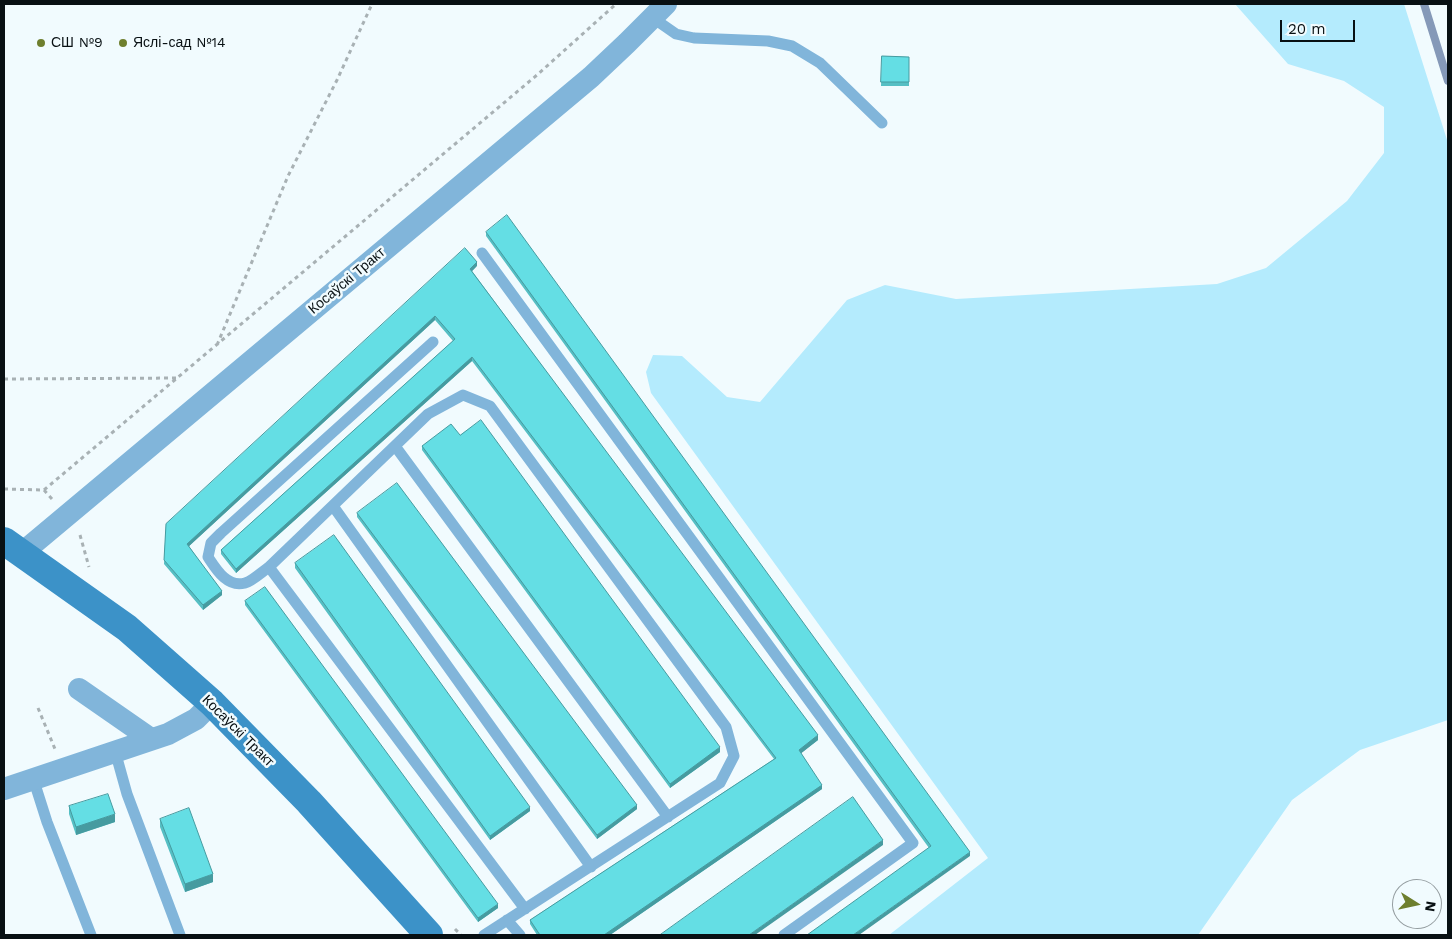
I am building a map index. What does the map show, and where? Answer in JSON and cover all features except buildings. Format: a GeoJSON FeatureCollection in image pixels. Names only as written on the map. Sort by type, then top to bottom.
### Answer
{"type":"FeatureCollection","features":[{"type":"Feature","properties":{"kind":"main road","name":"Косаўскі Тракт"},"geometry":{"type":"LineString","coordinates":[[13,547],[127,628],[212,703],[309,802],[429,935]]}},
{"type":"Feature","properties":{"kind":"street","name":"Косаўскі Тракт"},"geometry":{"type":"LineString","coordinates":[[13,547],[583,83],[659,11]]}},
{"type":"Feature","properties":{"kind":"street"},"geometry":{"type":"LineString","coordinates":[[79,689],[151,739]]}},
{"type":"Feature","properties":{"kind":"street"},"geometry":{"type":"LineString","coordinates":[[4,789],[168,734],[196,719],[212,703]]}},
{"type":"Feature","properties":{"kind":"lane"},"geometry":{"type":"LineString","coordinates":[[659,11],[676,34],[694,38],[768,42],[792,46],[820,63],[882,123]]}},
{"type":"Feature","properties":{"kind":"lane"},"geometry":{"type":"LineString","coordinates":[[482,253],[913,843],[784,935]]}},
{"type":"Feature","properties":{"kind":"lane"},"geometry":{"type":"LineString","coordinates":[[433,342],[211,543],[208,557],[217,571],[230,582],[245,583],[269,567],[428,414],[463,395],[490,406],[726,727],[734,756],[720,783],[484,935]]}},
{"type":"Feature","properties":{"kind":"lane"},"geometry":{"type":"LineString","coordinates":[[395,446],[668,817]]}},
{"type":"Feature","properties":{"kind":"lane"},"geometry":{"type":"LineString","coordinates":[[333,506],[591,867]]}},
{"type":"Feature","properties":{"kind":"lane"},"geometry":{"type":"LineString","coordinates":[[269,567],[525,909]]}},
{"type":"Feature","properties":{"kind":"lane"},"geometry":{"type":"LineString","coordinates":[[115,751],[127,794],[180,935]]}},
{"type":"Feature","properties":{"kind":"lane"},"geometry":{"type":"LineString","coordinates":[[33,778],[47,822],[91,935]]}},
{"type":"Feature","properties":{"kind":"lane"},"geometry":{"type":"LineString","coordinates":[[508,920],[520,935]]}},
{"type":"Feature","properties":{"kind":"path"},"geometry":{"type":"LineString","coordinates":[[217,346],[288,176],[337,80],[372,4]]}},
{"type":"Feature","properties":{"kind":"path"},"geometry":{"type":"LineString","coordinates":[[44,490],[537,76],[616,4]]}},
{"type":"Feature","properties":{"kind":"path"},"geometry":{"type":"LineString","coordinates":[[4,380],[179,378]]}},
{"type":"Feature","properties":{"kind":"path"},"geometry":{"type":"LineString","coordinates":[[38,708],[62,768]]}},
{"type":"Feature","properties":{"kind":"shaded area"},"geometry":{"type":"Polygon","coordinates":[[[1235,4],[1404,4],[1448,143],[1448,720],[1360,750],[1292,800],[1198,935],[889,935],[988,858],[651,393],[646,372],[653,355],[682,356],[727,397],[760,402],[847,300],[885,285],[956,299],[1217,284],[1266,268],[1347,201],[1384,153],[1384,107],[1344,81],[1288,64],[1235,4]]]}},
{"type":"Feature","properties":{"kind":"waterway"},"geometry":{"type":"LineString","coordinates":[[1424,4],[1448,81]]}},
{"type":"Feature","properties":{"kind":"place","name":"СШ №9"},"geometry":{"type":"Point","coordinates":[41,43]}},
{"type":"Feature","properties":{"kind":"place","name":"Яслі-сад №14"},"geometry":{"type":"Point","coordinates":[123,43]}}]}
